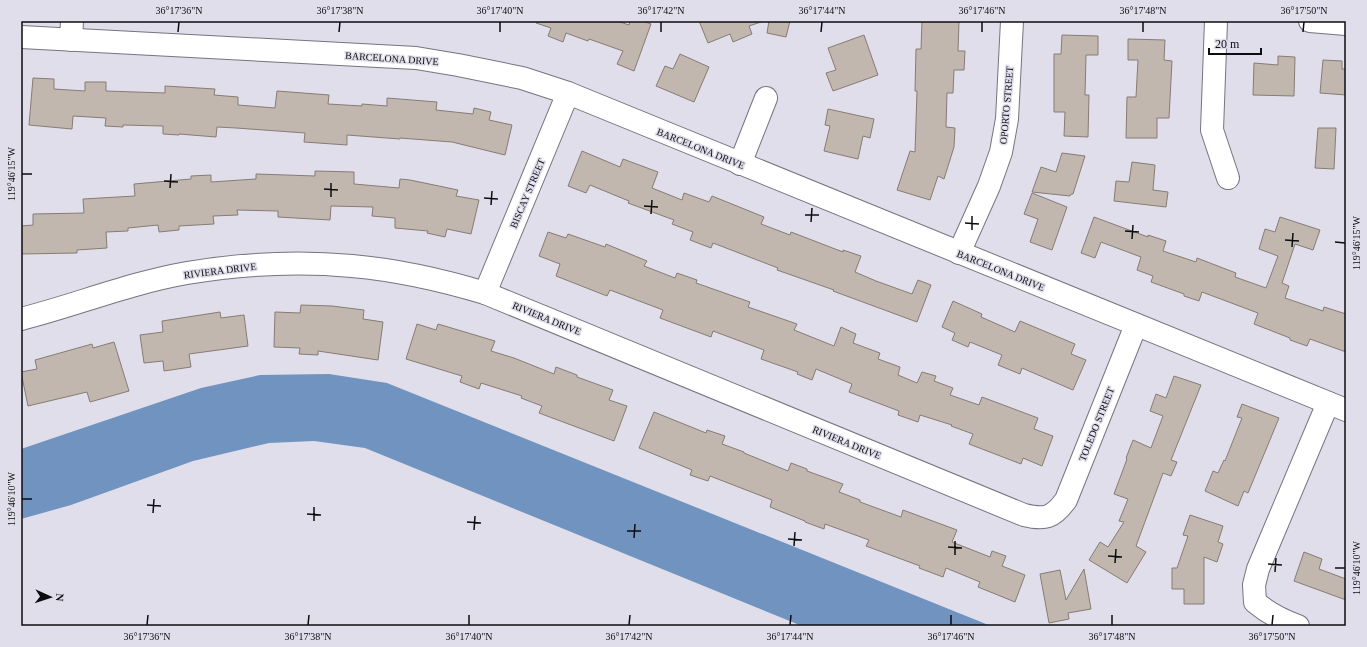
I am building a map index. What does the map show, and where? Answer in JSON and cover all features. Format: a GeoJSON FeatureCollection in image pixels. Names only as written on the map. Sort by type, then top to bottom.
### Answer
{"type":"FeatureCollection","features":[{"type":"Feature","properties":{"kind":"street","name":"OPORTO STREET"},"geometry":{"type":"LineString","coordinates":[[959,253],[989,186],[1001,152],[1006,119],[1012,21]]}},
{"type":"Feature","properties":{"kind":"street"},"geometry":{"type":"LineString","coordinates":[[1216,21],[1212,130],[1228,178]]}},
{"type":"Feature","properties":{"kind":"street"},"geometry":{"type":"LineString","coordinates":[[1310,21],[1346,24]]}},
{"type":"Feature","properties":{"kind":"street","name":"BARCELONA DRIVE"},"geometry":{"type":"LineString","coordinates":[[21,37],[71,30],[416,58],[458,64],[522,78],[568,93],[1337,407]]}},
{"type":"Feature","properties":{"kind":"street","name":"BISCAY STREET"},"geometry":{"type":"LineString","coordinates":[[485,293],[568,93]]}},
{"type":"Feature","properties":{"kind":"street"},"geometry":{"type":"LineString","coordinates":[[740,164],[766,98]]}},
{"type":"Feature","properties":{"kind":"street","name":"RIVIERA DRIVE"},"geometry":{"type":"LineString","coordinates":[[21,319],[124,288],[186,273],[246,266],[298,264],[352,266],[404,273],[453,283],[485,293],[1024,515],[1036,518],[1049,517]]}},
{"type":"Feature","properties":{"kind":"street","name":"TOLEDO STREET"},"geometry":{"type":"LineString","coordinates":[[1049,517],[1059,510],[1066,500],[1136,325]]}},
{"type":"Feature","properties":{"kind":"street"},"geometry":{"type":"LineString","coordinates":[[1298,626],[1276,617],[1264,610],[1255,602],[1254,585],[1258,569],[1337,407]]}},
{"type":"Feature","properties":{"kind":"water"},"geometry":{"type":"Polygon","coordinates":[[[329,374],[387,383],[991,626],[802,626],[365,448],[314,441],[269,443],[193,461],[71,505],[21,519],[21,449],[201,388],[260,375],[329,374]]]}},
{"type":"Feature","properties":{"kind":"building"},"geometry":{"type":"Polygon","coordinates":[[[537,21],[617,21],[629,25],[630,21],[643,21],[651,24],[634,71],[617,64],[623,51],[589,39],[588,41],[566,33],[563,42],[548,36],[551,28],[536,23],[537,21]]]}},
{"type":"Feature","properties":{"kind":"building"},"geometry":{"type":"Polygon","coordinates":[[[699,21],[761,22],[749,26],[752,34],[733,42],[730,34],[708,43],[699,21]]]}},
{"type":"Feature","properties":{"kind":"building"},"geometry":{"type":"Polygon","coordinates":[[[769,21],[790,21],[786,37],[767,33],[769,21]]]}},
{"type":"Feature","properties":{"kind":"building"},"geometry":{"type":"Polygon","coordinates":[[[922,21],[959,21],[958,51],[965,51],[964,70],[954,70],[953,93],[947,93],[946,127],[955,128],[954,147],[944,179],[938,176],[930,200],[897,190],[910,151],[915,152],[917,91],[915,91],[916,49],[921,49],[922,21]]]}},
{"type":"Feature","properties":{"kind":"building"},"geometry":{"type":"Polygon","coordinates":[[[864,35],[878,75],[833,91],[826,73],[836,70],[828,48],[864,35]]]}},
{"type":"Feature","properties":{"kind":"building"},"geometry":{"type":"Polygon","coordinates":[[[1062,35],[1098,36],[1098,55],[1086,55],[1085,95],[1089,95],[1088,137],[1064,136],[1065,112],[1054,112],[1054,54],[1061,54],[1062,35]]]}},
{"type":"Feature","properties":{"kind":"building"},"geometry":{"type":"Polygon","coordinates":[[[1128,39],[1165,40],[1164,60],[1172,61],[1169,118],[1157,118],[1157,138],[1126,138],[1127,97],[1136,97],[1138,60],[1128,60],[1128,39]]]}},
{"type":"Feature","properties":{"kind":"building"},"geometry":{"type":"Polygon","coordinates":[[[680,54],[709,67],[694,102],[656,86],[665,66],[673,69],[680,54]]]}},
{"type":"Feature","properties":{"kind":"building"},"geometry":{"type":"Polygon","coordinates":[[[1278,56],[1295,57],[1294,96],[1253,95],[1254,63],[1278,65],[1278,56]]]}},
{"type":"Feature","properties":{"kind":"building"},"geometry":{"type":"Polygon","coordinates":[[[1323,60],[1342,61],[1342,69],[1346,69],[1346,95],[1320,93],[1323,60]]]}},
{"type":"Feature","properties":{"kind":"building"},"geometry":{"type":"Polygon","coordinates":[[[33,78],[54,79],[54,89],[85,91],[85,82],[106,82],[106,91],[165,93],[165,86],[215,89],[214,95],[238,97],[238,105],[275,108],[277,91],[329,95],[328,104],[387,106],[387,98],[437,102],[436,110],[473,114],[474,108],[491,112],[489,120],[512,125],[505,155],[452,142],[400,138],[347,135],[347,145],[304,142],[305,133],[217,127],[216,137],[163,134],[163,126],[105,126],[106,118],[73,116],[72,129],[29,125],[33,78]]]}},
{"type":"Feature","properties":{"kind":"building"},"geometry":{"type":"Polygon","coordinates":[[[828,109],[874,119],[870,138],[863,136],[858,159],[824,151],[830,126],[825,125],[828,109]]]}},
{"type":"Feature","properties":{"kind":"building"},"geometry":{"type":"Polygon","coordinates":[[[1318,128],[1336,128],[1334,169],[1315,168],[1318,128]]]}},
{"type":"Feature","properties":{"kind":"building"},"geometry":{"type":"Polygon","coordinates":[[[582,151],[620,167],[623,159],[658,172],[652,188],[682,200],[684,193],[709,202],[712,196],[764,217],[761,224],[790,235],[791,232],[843,252],[843,250],[861,256],[855,272],[876,281],[912,294],[918,280],[931,285],[917,322],[777,270],[778,268],[713,243],[711,248],[690,240],[693,232],[672,224],[674,220],[628,203],[629,201],[590,185],[586,193],[568,186],[582,151]]]}},
{"type":"Feature","properties":{"kind":"building"},"geometry":{"type":"Polygon","coordinates":[[[1062,153],[1085,156],[1073,194],[1070,196],[1032,192],[1041,167],[1056,172],[1062,153]]]}},
{"type":"Feature","properties":{"kind":"building"},"geometry":{"type":"Polygon","coordinates":[[[1132,162],[1155,165],[1153,190],[1168,192],[1166,207],[1114,201],[1116,181],[1129,182],[1132,162]]]}},
{"type":"Feature","properties":{"kind":"building"},"geometry":{"type":"Polygon","coordinates":[[[315,171],[354,172],[354,184],[399,188],[400,179],[458,190],[456,196],[479,200],[471,234],[447,229],[445,237],[427,233],[428,231],[395,228],[395,218],[372,216],[373,207],[331,206],[330,220],[278,217],[278,211],[237,210],[238,215],[213,216],[214,224],[179,226],[179,230],[159,232],[158,225],[128,228],[128,231],[106,232],[107,248],[77,250],[77,253],[21,254],[21,226],[33,225],[33,214],[84,213],[83,199],[135,196],[134,184],[191,179],[191,176],[211,175],[211,182],[256,179],[256,174],[315,176],[315,171]]]}},
{"type":"Feature","properties":{"kind":"building"},"geometry":{"type":"Polygon","coordinates":[[[1032,193],[1067,207],[1052,250],[1030,242],[1038,219],[1024,214],[1032,193]]]}},
{"type":"Feature","properties":{"kind":"building"},"geometry":{"type":"Polygon","coordinates":[[[1094,217],[1148,237],[1148,235],[1166,241],[1163,251],[1196,262],[1197,258],[1236,273],[1235,277],[1266,288],[1278,256],[1259,249],[1265,229],[1275,232],[1280,217],[1320,230],[1313,250],[1295,244],[1282,283],[1289,286],[1285,298],[1323,311],[1324,307],[1346,314],[1346,352],[1310,339],[1307,346],[1290,340],[1290,338],[1254,324],[1258,313],[1202,292],[1199,301],[1151,282],[1153,276],[1137,270],[1141,257],[1101,242],[1095,258],[1081,253],[1094,217]]]}},
{"type":"Feature","properties":{"kind":"building"},"geometry":{"type":"Polygon","coordinates":[[[548,232],[566,238],[568,234],[605,247],[606,244],[647,261],[644,266],[675,278],[677,273],[697,280],[696,283],[750,302],[748,307],[797,324],[794,330],[834,346],[841,327],[856,334],[853,343],[880,353],[878,359],[900,367],[898,375],[917,383],[922,372],[936,376],[934,381],[953,388],[950,395],[979,405],[982,397],[1038,418],[1034,429],[1053,436],[1042,466],[1023,458],[1021,464],[969,444],[973,434],[951,426],[952,425],[920,415],[918,422],[898,415],[899,411],[849,392],[852,384],[816,369],[812,380],[797,374],[798,372],[761,359],[764,350],[713,331],[711,337],[660,318],[663,310],[610,290],[607,296],[556,276],[560,264],[539,256],[548,232]]]}},
{"type":"Feature","properties":{"kind":"building"},"geometry":{"type":"Polygon","coordinates":[[[953,301],[982,314],[981,317],[1015,332],[1020,321],[1075,344],[1071,354],[1086,360],[1073,390],[1022,368],[1020,374],[998,365],[1002,355],[970,342],[968,347],[952,340],[955,333],[942,327],[953,301]]]}},
{"type":"Feature","properties":{"kind":"building"},"geometry":{"type":"Polygon","coordinates":[[[301,305],[332,306],[364,310],[363,319],[383,322],[378,360],[318,351],[318,355],[299,354],[300,348],[274,347],[275,312],[300,313],[301,305]]]}},
{"type":"Feature","properties":{"kind":"building"},"geometry":{"type":"Polygon","coordinates":[[[220,312],[221,318],[244,315],[248,346],[189,354],[191,367],[164,371],[163,361],[144,363],[140,335],[163,332],[162,321],[220,312]]]}},
{"type":"Feature","properties":{"kind":"building"},"geometry":{"type":"Polygon","coordinates":[[[417,324],[436,330],[438,324],[495,341],[491,351],[514,358],[554,374],[556,367],[577,375],[577,377],[613,390],[609,400],[627,406],[614,441],[539,413],[542,406],[521,398],[522,396],[481,383],[479,389],[460,382],[462,376],[406,359],[417,324]]]}},
{"type":"Feature","properties":{"kind":"building"},"geometry":{"type":"Polygon","coordinates":[[[114,342],[129,391],[90,402],[87,392],[28,406],[21,372],[37,369],[35,360],[92,344],[93,348],[114,342]]]}},
{"type":"Feature","properties":{"kind":"building"},"geometry":{"type":"Polygon","coordinates":[[[1174,376],[1201,385],[1171,460],[1177,462],[1171,476],[1163,473],[1136,546],[1146,552],[1127,583],[1089,560],[1100,542],[1108,547],[1124,522],[1119,521],[1128,499],[1114,494],[1127,459],[1126,458],[1133,440],[1151,448],[1163,416],[1150,411],[1156,394],[1166,398],[1174,376]]]}},
{"type":"Feature","properties":{"kind":"building"},"geometry":{"type":"Polygon","coordinates":[[[1242,404],[1279,418],[1248,493],[1244,491],[1238,506],[1205,491],[1213,471],[1218,473],[1224,460],[1225,461],[1242,418],[1237,417],[1242,404]]]}},
{"type":"Feature","properties":{"kind":"building"},"geometry":{"type":"Polygon","coordinates":[[[654,412],[706,433],[707,430],[725,436],[722,444],[788,471],[791,463],[807,469],[807,471],[843,484],[839,492],[860,500],[860,502],[901,517],[903,510],[957,530],[952,542],[990,557],[992,551],[1006,556],[1002,566],[1025,575],[1015,602],[978,587],[980,582],[946,568],[943,577],[919,568],[920,566],[866,546],[869,540],[825,524],[824,529],[805,522],[770,507],[772,500],[710,476],[708,481],[690,475],[692,470],[639,448],[654,412]]]}},
{"type":"Feature","properties":{"kind":"building"},"geometry":{"type":"Polygon","coordinates":[[[1190,515],[1223,526],[1218,542],[1223,544],[1217,562],[1204,557],[1204,604],[1184,604],[1184,589],[1172,589],[1172,568],[1177,568],[1188,536],[1183,535],[1190,515]]]}},
{"type":"Feature","properties":{"kind":"building"},"geometry":{"type":"Polygon","coordinates":[[[1304,552],[1322,559],[1319,569],[1346,579],[1346,600],[1294,581],[1304,552]]]}},
{"type":"Feature","properties":{"kind":"building"},"geometry":{"type":"Polygon","coordinates":[[[1084,569],[1091,609],[1068,613],[1069,619],[1049,623],[1040,574],[1060,570],[1066,600],[1084,569]]]}}]}
